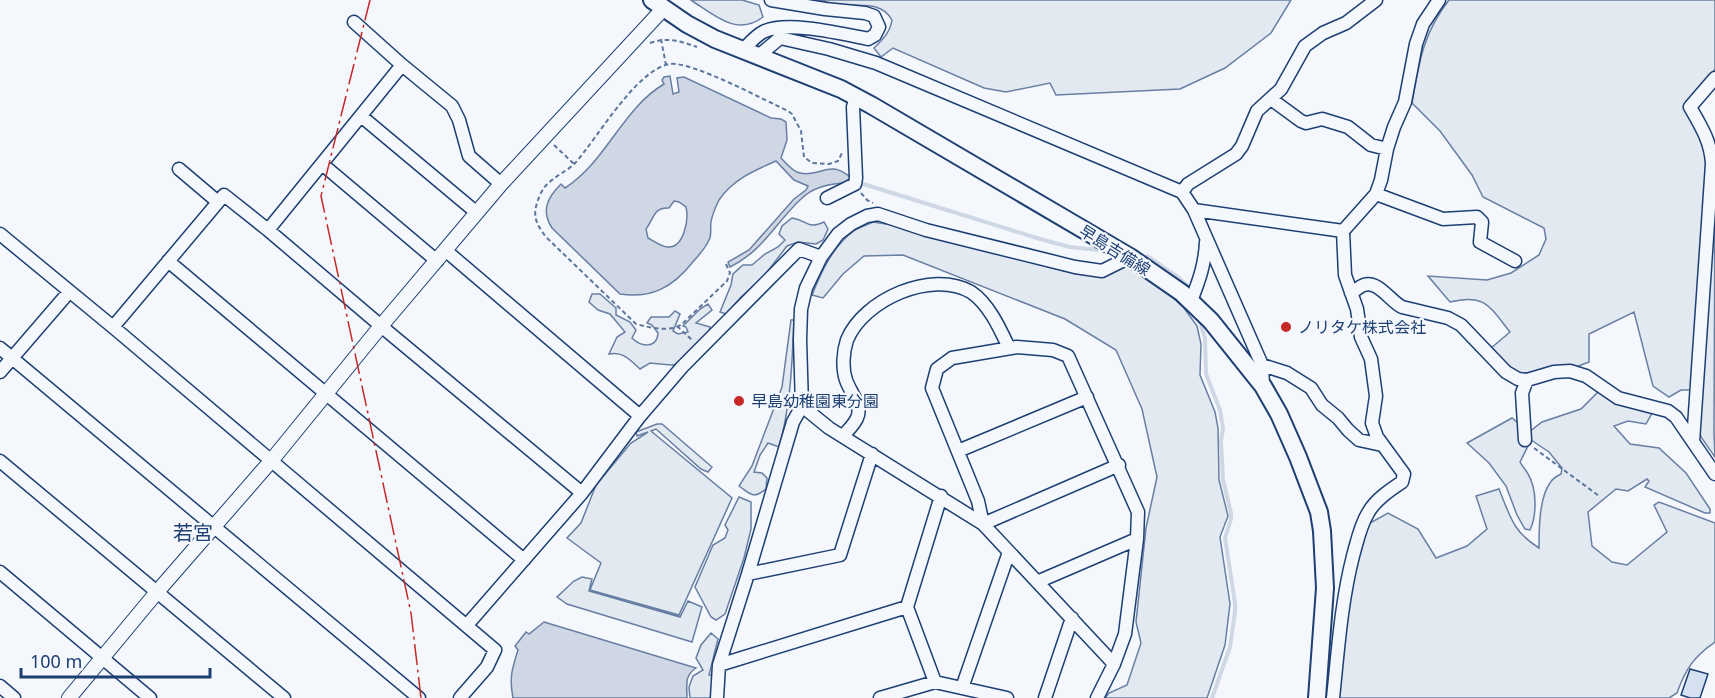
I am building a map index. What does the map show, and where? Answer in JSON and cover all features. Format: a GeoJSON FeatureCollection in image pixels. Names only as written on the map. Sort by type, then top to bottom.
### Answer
{"type":"FeatureCollection","features":[{"type":"Feature","properties":{"kind":"main road","name":"早島吉備線"},"geometry":{"type":"LineString","coordinates":[[658,4],[715,39],[842,88],[1130,257],[1191,301],[1228,341],[1263,386],[1279,414],[1319,512],[1325,588],[1317,698]]}},
{"type":"Feature","properties":{"kind":"street"},"geometry":{"type":"LineString","coordinates":[[750,54],[762,32],[781,27],[818,30],[868,39],[879,27],[874,16],[865,13],[771,0]]}},
{"type":"Feature","properties":{"kind":"street"},"geometry":{"type":"LineString","coordinates":[[1182,192],[1188,184],[1236,154],[1242,146],[1257,111],[1281,89],[1305,46],[1323,33],[1347,23],[1376,0]]}},
{"type":"Feature","properties":{"kind":"street"},"geometry":{"type":"LineString","coordinates":[[1333,698],[1344,599],[1361,527],[1369,510],[1386,493],[1402,482],[1404,474],[1382,445],[1372,423],[1376,396],[1371,359],[1361,338],[1357,309],[1345,275],[1343,231],[1376,194],[1387,149],[1405,102],[1416,44],[1423,24],[1439,0]]}},
{"type":"Feature","properties":{"kind":"street"},"geometry":{"type":"LineString","coordinates":[[69,698],[271,461],[501,184],[658,4]]}},
{"type":"Feature","properties":{"kind":"street"},"geometry":{"type":"LineString","coordinates":[[354,22],[452,106],[459,120],[469,156],[501,184]]}},
{"type":"Feature","properties":{"kind":"street"},"geometry":{"type":"LineString","coordinates":[[750,54],[780,38],[829,48],[876,63],[1182,192],[1194,210],[1262,364],[1263,386]]}},
{"type":"Feature","properties":{"kind":"street"},"geometry":{"type":"LineString","coordinates":[[268,230],[402,65]]}},
{"type":"Feature","properties":{"kind":"street"},"geometry":{"type":"LineString","coordinates":[[1693,442],[1712,164],[1705,133],[1690,107],[1715,78]]}},
{"type":"Feature","properties":{"kind":"street"},"geometry":{"type":"LineString","coordinates":[[827,198],[855,182],[854,106],[856,97]]}},
{"type":"Feature","properties":{"kind":"street"},"geometry":{"type":"LineString","coordinates":[[1270,99],[1301,121],[1306,123],[1322,119],[1348,127],[1371,145],[1387,149]]}},
{"type":"Feature","properties":{"kind":"street"},"geometry":{"type":"LineString","coordinates":[[361,116],[477,213]]}},
{"type":"Feature","properties":{"kind":"street"},"geometry":{"type":"LineString","coordinates":[[322,165],[441,255],[640,416]]}},
{"type":"Feature","properties":{"kind":"street"},"geometry":{"type":"LineString","coordinates":[[179,169],[218,202]]}},
{"type":"Feature","properties":{"kind":"street"},"geometry":{"type":"LineString","coordinates":[[1376,194],[1443,219],[1477,217],[1482,222],[1480,242],[1515,261]]}},
{"type":"Feature","properties":{"kind":"street"},"geometry":{"type":"LineString","coordinates":[[113,327],[224,195],[582,493]]}},
{"type":"Feature","properties":{"kind":"street"},"geometry":{"type":"LineString","coordinates":[[1194,210],[1343,231]]}},
{"type":"Feature","properties":{"kind":"street"},"geometry":{"type":"LineString","coordinates":[[717,698],[719,664],[792,422],[802,406],[801,309],[806,288],[820,257],[838,234],[867,216],[878,214],[926,230],[1075,267],[1102,271],[1130,257]]}},
{"type":"Feature","properties":{"kind":"street"},"geometry":{"type":"LineString","coordinates":[[0,234],[495,650],[487,667],[460,698]]}},
{"type":"Feature","properties":{"kind":"street"},"geometry":{"type":"LineString","coordinates":[[1191,301],[1201,277],[1206,238]]}},
{"type":"Feature","properties":{"kind":"street"},"geometry":{"type":"LineString","coordinates":[[467,625],[582,493],[640,416],[740,307],[799,249],[820,257]]}},
{"type":"Feature","properties":{"kind":"street"},"geometry":{"type":"LineString","coordinates":[[168,261],[524,560]]}},
{"type":"Feature","properties":{"kind":"street"},"geometry":{"type":"LineString","coordinates":[[843,436],[858,418],[859,409],[846,380],[843,361],[847,340],[859,319],[878,304],[910,289],[930,284],[954,285],[972,293],[983,304],[998,324],[1009,348]]}},
{"type":"Feature","properties":{"kind":"street"},"geometry":{"type":"LineString","coordinates":[[1351,294],[1364,285],[1372,285],[1380,289],[1395,304],[1448,318],[1461,325],[1506,372],[1518,379],[1527,380],[1554,372],[1570,371],[1586,376],[1618,398],[1668,411],[1676,417],[1715,474]]}},
{"type":"Feature","properties":{"kind":"street"},"geometry":{"type":"LineString","coordinates":[[0,372],[69,292]]}},
{"type":"Feature","properties":{"kind":"street"},"geometry":{"type":"LineString","coordinates":[[983,524],[978,501],[932,388],[937,369],[952,358],[1017,347],[1053,350],[1068,356],[1119,465],[1138,512],[1125,634],[1114,664],[1097,698]]}},
{"type":"Feature","properties":{"kind":"street"},"geometry":{"type":"LineString","coordinates":[[0,348],[419,698]]}},
{"type":"Feature","properties":{"kind":"street"},"geometry":{"type":"LineString","coordinates":[[1262,364],[1287,373],[1311,388],[1322,405],[1359,440],[1382,445]]}},
{"type":"Feature","properties":{"kind":"street"},"geometry":{"type":"LineString","coordinates":[[1525,441],[1522,393],[1527,380]]}},
{"type":"Feature","properties":{"kind":"street"},"geometry":{"type":"LineString","coordinates":[[958,451],[1087,397]]}},
{"type":"Feature","properties":{"kind":"street"},"geometry":{"type":"LineString","coordinates":[[802,406],[829,428],[983,524],[1114,664]]}},
{"type":"Feature","properties":{"kind":"street"},"geometry":{"type":"LineString","coordinates":[[748,574],[840,555],[872,454]]}},
{"type":"Feature","properties":{"kind":"street"},"geometry":{"type":"LineString","coordinates":[[0,461],[284,698]]}},
{"type":"Feature","properties":{"kind":"street"},"geometry":{"type":"LineString","coordinates":[[983,524],[1119,465]]}},
{"type":"Feature","properties":{"kind":"street"},"geometry":{"type":"LineString","coordinates":[[935,682],[907,607],[941,496]]}},
{"type":"Feature","properties":{"kind":"street"},"geometry":{"type":"LineString","coordinates":[[1037,582],[1137,538]]}},
{"type":"Feature","properties":{"kind":"street"},"geometry":{"type":"LineString","coordinates":[[962,688],[1010,552]]}},
{"type":"Feature","properties":{"kind":"street"},"geometry":{"type":"LineString","coordinates":[[0,572],[150,698]]}},
{"type":"Feature","properties":{"kind":"street"},"geometry":{"type":"LineString","coordinates":[[719,664],[907,607]]}},
{"type":"Feature","properties":{"kind":"street"},"geometry":{"type":"LineString","coordinates":[[1045,698],[1072,618]]}},
{"type":"Feature","properties":{"kind":"street"},"geometry":{"type":"LineString","coordinates":[[880,698],[935,682],[1007,698]]}},
{"type":"Feature","properties":{"kind":"street"},"geometry":{"type":"LineString","coordinates":[[0,686],[14,698]]}},
{"type":"Feature","properties":{"kind":"path"},"geometry":{"type":"LineString","coordinates":[[661,39],[666,65]]}},
{"type":"Feature","properties":{"kind":"path"},"geometry":{"type":"LineString","coordinates":[[645,47],[651,42],[671,39],[700,48]]}},
{"type":"Feature","properties":{"kind":"path"},"geometry":{"type":"LineString","coordinates":[[726,264],[730,273],[727,281],[677,326],[672,329],[653,329],[636,324],[546,237],[537,225],[534,211],[549,180],[574,164],[593,142],[607,120],[635,89],[658,67],[676,63],[695,68],[788,111],[801,131],[804,157],[812,164],[829,164],[838,161],[842,153]]}},
{"type":"Feature","properties":{"kind":"path"},"geometry":{"type":"LineString","coordinates":[[555,146],[574,164]]}},
{"type":"Feature","properties":{"kind":"path"},"geometry":{"type":"LineString","coordinates":[[855,182],[867,200],[884,208],[885,216]]}},
{"type":"Feature","properties":{"kind":"path"},"geometry":{"type":"LineString","coordinates":[[677,326],[701,349]]}},
{"type":"Feature","properties":{"kind":"path"},"geometry":{"type":"LineString","coordinates":[[1525,441],[1599,496]]}},
{"type":"Feature","properties":{"kind":"shaded area"},"geometry":{"type":"Polygon","coordinates":[[[691,0],[742,0],[759,5],[763,17],[744,25],[726,22],[691,0]]]}},
{"type":"Feature","properties":{"kind":"shaded area"},"geometry":{"type":"Polygon","coordinates":[[[816,0],[1291,0],[1271,33],[1225,68],[1180,89],[1056,95],[1050,83],[1006,92],[984,88],[893,48],[881,57],[874,48],[889,29],[892,20],[887,14],[876,7],[840,5],[816,0]]]}},
{"type":"Feature","properties":{"kind":"shaded area"},"geometry":{"type":"Polygon","coordinates":[[[1449,0],[1715,0],[1715,69],[1685,107],[1698,130],[1708,159],[1691,390],[1681,390],[1669,397],[1653,386],[1634,312],[1589,334],[1589,362],[1576,367],[1552,368],[1521,374],[1508,369],[1490,349],[1510,332],[1491,309],[1486,304],[1471,299],[1450,302],[1428,276],[1487,280],[1511,273],[1539,255],[1546,239],[1544,228],[1483,197],[1472,175],[1440,131],[1412,103],[1423,49],[1433,24],[1449,0]]]}},
{"type":"Feature","properties":{"kind":"shaded area"},"geometry":{"type":"Polygon","coordinates":[[[670,76],[673,94],[679,92],[677,78],[684,77],[771,118],[786,122],[787,140],[781,158],[795,171],[807,174],[837,169],[851,178],[849,183],[824,186],[806,195],[752,253],[730,267],[728,262],[749,250],[808,186],[794,180],[776,161],[752,172],[737,181],[719,200],[714,211],[707,243],[677,279],[651,293],[620,294],[552,228],[547,216],[547,205],[552,194],[561,184],[565,188],[592,164],[637,107],[664,84],[662,80],[670,76]],[[674,201],[669,208],[660,209],[654,214],[646,229],[648,238],[667,247],[678,243],[687,219],[686,207],[674,201]]]}},
{"type":"Feature","properties":{"kind":"shaded area"},"geometry":{"type":"Polygon","coordinates":[[[1715,195],[1715,457],[1701,437],[1699,429],[1715,195]]]}},
{"type":"Feature","properties":{"kind":"shaded area"},"geometry":{"type":"Polygon","coordinates":[[[792,218],[810,225],[824,222],[828,229],[823,240],[816,244],[798,242],[787,246],[764,276],[726,314],[720,312],[733,274],[743,265],[752,265],[778,247],[785,240],[779,234],[782,226],[792,218]]]}},
{"type":"Feature","properties":{"kind":"shaded area"},"geometry":{"type":"Polygon","coordinates":[[[873,222],[899,226],[1076,274],[1105,276],[1125,265],[1167,292],[1184,308],[1197,326],[1201,344],[1200,375],[1215,412],[1218,428],[1219,480],[1228,516],[1220,537],[1230,604],[1225,645],[1207,698],[1105,698],[1109,693],[1127,685],[1141,643],[1136,622],[1146,528],[1157,477],[1142,409],[1116,350],[1065,319],[903,255],[864,256],[843,274],[823,298],[812,295],[824,268],[840,243],[855,230],[873,222]]]}},
{"type":"Feature","properties":{"kind":"shaded area"},"geometry":{"type":"Polygon","coordinates":[[[592,294],[600,294],[616,308],[616,315],[630,322],[636,330],[632,338],[644,345],[652,344],[657,338],[658,333],[652,325],[647,323],[651,317],[669,317],[675,311],[680,314],[673,331],[678,334],[688,332],[683,326],[708,304],[712,310],[696,323],[710,327],[708,336],[680,364],[650,363],[640,369],[622,355],[609,354],[617,337],[625,332],[610,314],[598,310],[589,302],[592,294]]]}},
{"type":"Feature","properties":{"kind":"shaded area"},"geometry":{"type":"Polygon","coordinates":[[[791,320],[794,320],[792,368],[783,431],[779,447],[768,443],[760,455],[754,472],[762,473],[767,478],[766,489],[752,495],[739,486],[752,466],[782,387],[791,320]]]}},
{"type":"Feature","properties":{"kind":"shaded area"},"geometry":{"type":"Polygon","coordinates":[[[1598,392],[1625,406],[1651,411],[1646,424],[1628,421],[1614,426],[1630,444],[1659,448],[1686,473],[1710,509],[1710,513],[1705,513],[1645,487],[1649,481],[1647,479],[1628,491],[1616,489],[1588,512],[1592,546],[1612,562],[1627,565],[1667,532],[1654,505],[1659,502],[1715,523],[1715,642],[1691,664],[1677,693],[1669,698],[1338,698],[1346,612],[1364,534],[1370,523],[1388,513],[1418,529],[1436,558],[1467,546],[1487,529],[1476,496],[1499,489],[1518,529],[1523,536],[1539,548],[1540,514],[1546,489],[1561,474],[1562,468],[1549,452],[1531,440],[1520,462],[1531,480],[1534,494],[1535,510],[1532,524],[1530,530],[1525,529],[1506,486],[1489,463],[1467,443],[1512,418],[1529,432],[1542,422],[1581,409],[1598,392]]]}},
{"type":"Feature","properties":{"kind":"shaded area"},"geometry":{"type":"Polygon","coordinates":[[[662,424],[712,467],[708,472],[701,469],[656,429],[651,431],[732,498],[679,615],[590,590],[601,563],[567,538],[581,523],[596,485],[631,443],[648,432],[637,436],[636,432],[662,424]]]}},
{"type":"Feature","properties":{"kind":"shaded area"},"geometry":{"type":"Polygon","coordinates":[[[739,497],[751,502],[751,529],[725,614],[716,620],[711,617],[695,587],[713,545],[725,538],[728,530],[725,525],[739,497]]]}},
{"type":"Feature","properties":{"kind":"shaded area"},"geometry":{"type":"Polygon","coordinates":[[[582,577],[592,579],[589,591],[680,617],[688,601],[702,607],[692,642],[567,604],[557,597],[574,581],[582,577]]]}},
{"type":"Feature","properties":{"kind":"shaded area"},"geometry":{"type":"Polygon","coordinates":[[[544,622],[696,668],[688,678],[687,698],[513,698],[512,674],[518,650],[515,646],[526,632],[529,634],[544,622]]]}},
{"type":"Feature","properties":{"kind":"shaded area"},"geometry":{"type":"Polygon","coordinates":[[[711,633],[718,639],[709,675],[715,675],[713,698],[690,698],[689,687],[693,676],[703,670],[696,658],[701,645],[711,633]]]}},
{"type":"Feature","properties":{"kind":"building"},"geometry":{"type":"Polygon","coordinates":[[[1690,669],[1708,674],[1700,698],[1681,695],[1690,669]]]}},
{"type":"Feature","properties":{"kind":"waterway"},"geometry":{"type":"LineString","coordinates":[[857,182],[1040,239],[1070,247],[1098,250]]}},
{"type":"Feature","properties":{"kind":"waterway"},"geometry":{"type":"LineString","coordinates":[[1147,256],[1190,288]]}},
{"type":"Feature","properties":{"kind":"waterway"},"geometry":{"type":"LineString","coordinates":[[1199,319],[1205,338],[1206,374],[1220,410],[1223,429],[1221,441],[1223,480],[1231,513],[1225,538],[1235,603],[1230,647],[1212,698]]}},
{"type":"Feature","properties":{"kind":"power"},"geometry":{"type":"LineString","coordinates":[[370,0],[321,196],[411,613],[421,698]]}},
{"type":"Feature","properties":{"kind":"place","name":"ノリタケ株式会社"},"geometry":{"type":"Point","coordinates":[1286,327]}},
{"type":"Feature","properties":{"kind":"place","name":"早島幼稚園東分園"},"geometry":{"type":"Point","coordinates":[739,401]}},
{"type":"Feature","properties":{"kind":"district","name":"若宮"},"geometry":{"type":"Point","coordinates":[193,532]}}]}
